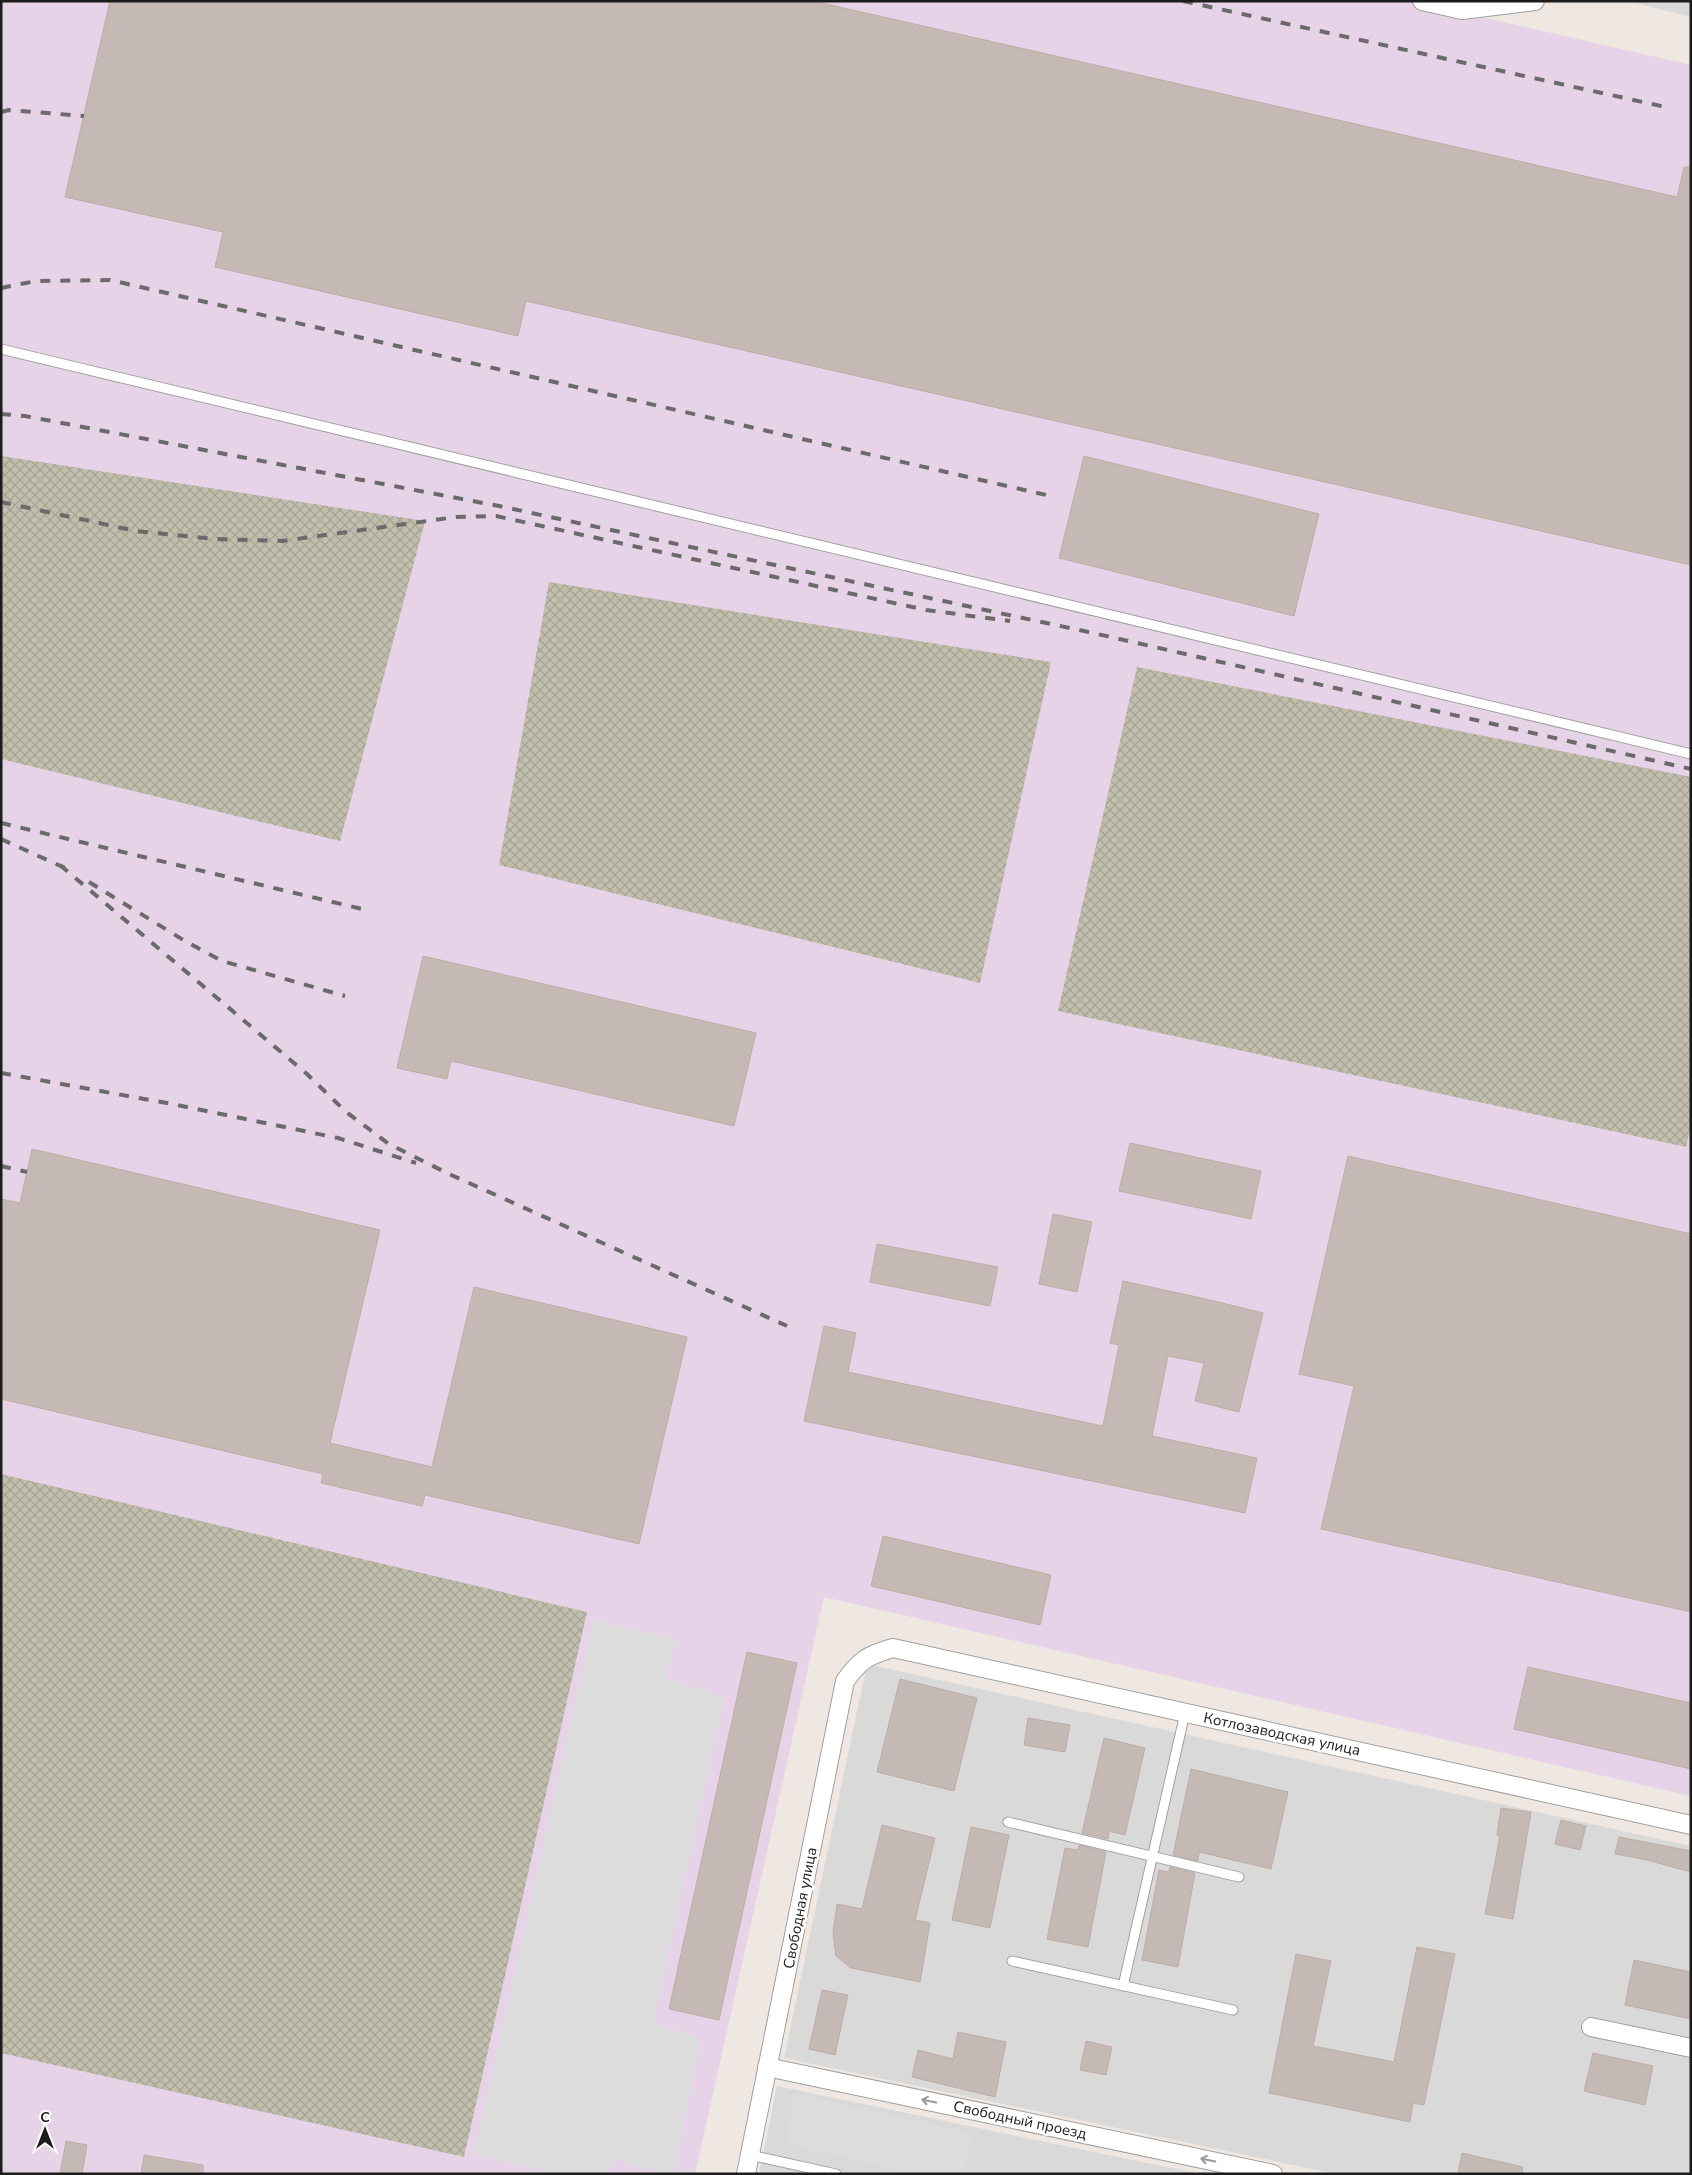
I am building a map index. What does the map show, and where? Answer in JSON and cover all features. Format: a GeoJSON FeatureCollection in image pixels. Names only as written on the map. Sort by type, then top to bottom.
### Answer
{"type":"FeatureCollection","features":[{"type":"Feature","properties":{"kind":"street"},"geometry":{"type":"LineString","coordinates":[[1422,1],[1462,10],[1535,1]]}},
{"type":"Feature","properties":{"kind":"street","name":"Котлозаводская улица"},"geometry":{"type":"LineString","coordinates":[[873,1653],[893,1648],[1691,1825]]}},
{"type":"Feature","properties":{"kind":"street","name":"Свободная улица"},"geometry":{"type":"LineString","coordinates":[[746,2174],[845,1681],[858,1663],[873,1653]]}},
{"type":"Feature","properties":{"kind":"street"},"geometry":{"type":"LineString","coordinates":[[1591,2027],[1691,2048]]}},
{"type":"Feature","properties":{"kind":"street","name":"Свободный проезд"},"geometry":{"type":"LineString","coordinates":[[768,2067],[1272,2174]]}},
{"type":"Feature","properties":{"kind":"lane"},"geometry":{"type":"LineString","coordinates":[[1,348],[1691,754]]}},
{"type":"Feature","properties":{"kind":"lane"},"geometry":{"type":"LineString","coordinates":[[1123,1986],[1185,1713]]}},
{"type":"Feature","properties":{"kind":"lane"},"geometry":{"type":"LineString","coordinates":[[1008,1822],[1239,1877]]}},
{"type":"Feature","properties":{"kind":"lane"},"geometry":{"type":"LineString","coordinates":[[1012,1961],[1233,2010]]}},
{"type":"Feature","properties":{"kind":"lane"},"geometry":{"type":"LineString","coordinates":[[750,2155],[836,2174]]}},
{"type":"Feature","properties":{"kind":"shaded area"},"geometry":{"type":"Polygon","coordinates":[[[1,1],[1411,1],[1691,65],[1691,1796],[824,1597],[695,2174],[1,2174],[1,1]]]}},
{"type":"Feature","properties":{"kind":"shaded area"},"geometry":{"type":"Polygon","coordinates":[[[1627,1],[1691,1],[1691,17],[1627,1]]]}},
{"type":"Feature","properties":{"kind":"shaded area"},"geometry":{"type":"Polygon","coordinates":[[[1,456],[425,521],[340,841],[1,759],[1,456]]]}},
{"type":"Feature","properties":{"kind":"shaded area"},"geometry":{"type":"Polygon","coordinates":[[[549,582],[1051,662],[980,983],[499,865],[549,582]]]}},
{"type":"Feature","properties":{"kind":"shaded area"},"geometry":{"type":"Polygon","coordinates":[[[1137,667],[1691,777],[1691,1126],[1686,1147],[1058,1011],[1137,667]]]}},
{"type":"Feature","properties":{"kind":"shaded area"},"geometry":{"type":"Polygon","coordinates":[[[1,1474],[587,1612],[464,2157],[1,2053],[1,1474]]]}},
{"type":"Feature","properties":{"kind":"shaded area"},"geometry":{"type":"Polygon","coordinates":[[[594,1620],[675,1639],[667,1678],[724,1697],[653,2022],[700,2039],[674,2174],[667,2174],[616,2160],[605,2174],[559,2174],[474,2154],[594,1620]]]}},
{"type":"Feature","properties":{"kind":"shaded area"},"geometry":{"type":"Polygon","coordinates":[[[867,1664],[1691,1846],[1691,2174],[1336,2174],[784,2058],[867,1664]]]}},
{"type":"Feature","properties":{"kind":"shaded area"},"geometry":{"type":"Polygon","coordinates":[[[777,2086],[1200,2174],[759,2174],[777,2086]]]}},
{"type":"Feature","properties":{"kind":"shaded area"},"geometry":{"type":"Polygon","coordinates":[[[794,2094],[971,2133],[964,2174],[915,2174],[786,2143],[794,2094]]]}},
{"type":"Feature","properties":{"kind":"building"},"geometry":{"type":"Polygon","coordinates":[[[110,1],[813,1],[1677,197],[1684,167],[1691,167],[1691,565],[526,301],[518,336],[215,267],[223,232],[65,197],[110,1]]]}},
{"type":"Feature","properties":{"kind":"building"},"geometry":{"type":"Polygon","coordinates":[[[1084,456],[1319,514],[1294,616],[1059,558],[1084,456]]]}},
{"type":"Feature","properties":{"kind":"building"},"geometry":{"type":"Polygon","coordinates":[[[423,956],[756,1033],[734,1126],[451,1061],[447,1079],[397,1068],[423,956]]]}},
{"type":"Feature","properties":{"kind":"building"},"geometry":{"type":"Polygon","coordinates":[[[1130,1143],[1261,1171],[1251,1219],[1119,1191],[1130,1143]]]}},
{"type":"Feature","properties":{"kind":"building"},"geometry":{"type":"Polygon","coordinates":[[[32,1149],[380,1230],[330,1443],[432,1467],[474,1287],[687,1337],[639,1544],[425,1495],[422,1506],[321,1483],[323,1474],[1,1399],[1,1199],[20,1203],[32,1149]]]}},
{"type":"Feature","properties":{"kind":"building"},"geometry":{"type":"Polygon","coordinates":[[[1348,1156],[1691,1234],[1691,1612],[1321,1529],[1354,1386],[1299,1374],[1348,1156]]]}},
{"type":"Feature","properties":{"kind":"building"},"geometry":{"type":"Polygon","coordinates":[[[1053,1214],[1092,1222],[1077,1292],[1039,1284],[1053,1214]]]}},
{"type":"Feature","properties":{"kind":"building"},"geometry":{"type":"Polygon","coordinates":[[[877,1244],[998,1267],[990,1306],[870,1282],[877,1244]]]}},
{"type":"Feature","properties":{"kind":"building"},"geometry":{"type":"Polygon","coordinates":[[[1123,1281],[1263,1313],[1239,1412],[1195,1401],[1204,1363],[1168,1356],[1152,1436],[1257,1458],[1245,1513],[804,1421],[824,1326],[856,1333],[848,1372],[1103,1426],[1119,1345],[1110,1343],[1123,1281]]]}},
{"type":"Feature","properties":{"kind":"building"},"geometry":{"type":"Polygon","coordinates":[[[883,1536],[1051,1575],[1040,1625],[871,1586],[883,1536]]]}},
{"type":"Feature","properties":{"kind":"building"},"geometry":{"type":"Polygon","coordinates":[[[747,1652],[797,1663],[719,2020],[669,2009],[747,1652]]]}},
{"type":"Feature","properties":{"kind":"building"},"geometry":{"type":"Polygon","coordinates":[[[1528,1667],[1691,1703],[1691,1769],[1514,1729],[1528,1667]]]}},
{"type":"Feature","properties":{"kind":"building"},"geometry":{"type":"Polygon","coordinates":[[[900,1679],[977,1698],[954,1791],[877,1772],[900,1679]]]}},
{"type":"Feature","properties":{"kind":"building"},"geometry":{"type":"Polygon","coordinates":[[[1028,1718],[1070,1725],[1065,1752],[1024,1745],[1028,1718]]]}},
{"type":"Feature","properties":{"kind":"building"},"geometry":{"type":"Polygon","coordinates":[[[1104,1738],[1145,1748],[1125,1835],[1109,1831],[1108,1839],[1082,1833],[1104,1738]]]}},
{"type":"Feature","properties":{"kind":"building"},"geometry":{"type":"Polygon","coordinates":[[[1191,1769],[1288,1792],[1271,1869],[1199,1852],[1198,1861],[1173,1855],[1191,1769]]]}},
{"type":"Feature","properties":{"kind":"building"},"geometry":{"type":"Polygon","coordinates":[[[1501,1808],[1531,1812],[1513,1919],[1485,1914],[1500,1836],[1497,1835],[1501,1808]]]}},
{"type":"Feature","properties":{"kind":"building"},"geometry":{"type":"Polygon","coordinates":[[[1561,1820],[1586,1826],[1580,1850],[1555,1844],[1561,1820]]]}},
{"type":"Feature","properties":{"kind":"building"},"geometry":{"type":"Polygon","coordinates":[[[882,1825],[935,1838],[915,1920],[930,1923],[920,1982],[851,1968],[836,1956],[833,1933],[837,1904],[862,1909],[882,1825]]]}},
{"type":"Feature","properties":{"kind":"building"},"geometry":{"type":"Polygon","coordinates":[[[971,1827],[1009,1835],[990,1928],[952,1920],[971,1827]]]}},
{"type":"Feature","properties":{"kind":"building"},"geometry":{"type":"Polygon","coordinates":[[[1619,1837],[1691,1851],[1691,1872],[1647,1860],[1615,1854],[1619,1837]]]}},
{"type":"Feature","properties":{"kind":"building"},"geometry":{"type":"Polygon","coordinates":[[[1079,1845],[1106,1852],[1088,1947],[1047,1939],[1065,1848],[1078,1850],[1079,1845]]]}},
{"type":"Feature","properties":{"kind":"building"},"geometry":{"type":"Polygon","coordinates":[[[1170,1867],[1195,1873],[1178,1967],[1142,1960],[1159,1870],[1169,1872],[1170,1867]]]}},
{"type":"Feature","properties":{"kind":"building"},"geometry":{"type":"Polygon","coordinates":[[[1417,1947],[1455,1954],[1424,2105],[1413,2103],[1410,2122],[1269,2093],[1296,1954],[1331,1961],[1313,2046],[1394,2062],[1417,1947]]]}},
{"type":"Feature","properties":{"kind":"building"},"geometry":{"type":"Polygon","coordinates":[[[1634,1960],[1691,1972],[1691,2019],[1625,2005],[1634,1960]]]}},
{"type":"Feature","properties":{"kind":"building"},"geometry":{"type":"Polygon","coordinates":[[[822,1990],[848,1995],[835,2055],[809,2049],[822,1990]]]}},
{"type":"Feature","properties":{"kind":"building"},"geometry":{"type":"Polygon","coordinates":[[[958,2032],[1006,2042],[995,2097],[912,2077],[918,2050],[953,2059],[958,2032]]]}},
{"type":"Feature","properties":{"kind":"building"},"geometry":{"type":"Polygon","coordinates":[[[1086,2041],[1112,2047],[1106,2075],[1080,2070],[1086,2041]]]}},
{"type":"Feature","properties":{"kind":"building"},"geometry":{"type":"Polygon","coordinates":[[[1593,2053],[1653,2066],[1645,2105],[1584,2091],[1593,2053]]]}},
{"type":"Feature","properties":{"kind":"building"},"geometry":{"type":"Polygon","coordinates":[[[66,2141],[87,2145],[82,2174],[60,2174],[66,2141]]]}},
{"type":"Feature","properties":{"kind":"building"},"geometry":{"type":"Polygon","coordinates":[[[1462,2153],[1523,2167],[1522,2174],[1458,2174],[1462,2153]]]}},
{"type":"Feature","properties":{"kind":"building"},"geometry":{"type":"Polygon","coordinates":[[[144,2155],[203,2165],[203,2174],[141,2174],[144,2155]]]}},
{"type":"Feature","properties":{"kind":"railway"},"geometry":{"type":"LineString","coordinates":[[1183,1],[1670,108]]}},
{"type":"Feature","properties":{"kind":"railway"},"geometry":{"type":"LineString","coordinates":[[1,112],[9,110],[84,116]]}},
{"type":"Feature","properties":{"kind":"railway"},"geometry":{"type":"LineString","coordinates":[[1,288],[36,281],[110,280],[1055,497]]}},
{"type":"Feature","properties":{"kind":"railway"},"geometry":{"type":"LineString","coordinates":[[1,414],[25,416],[499,506],[1093,633],[1691,769]]}},
{"type":"Feature","properties":{"kind":"railway"},"geometry":{"type":"LineString","coordinates":[[1,502],[136,531],[214,539],[282,541],[456,517],[496,516],[926,610],[1010,621]]}},
{"type":"Feature","properties":{"kind":"railway"},"geometry":{"type":"LineString","coordinates":[[1,823],[362,909]]}},
{"type":"Feature","properties":{"kind":"railway"},"geometry":{"type":"LineString","coordinates":[[1,839],[65,868]]}},
{"type":"Feature","properties":{"kind":"railway"},"geometry":{"type":"LineString","coordinates":[[60,865],[307,1074],[345,1111],[389,1144],[449,1174],[787,1326]]}},
{"type":"Feature","properties":{"kind":"railway"},"geometry":{"type":"LineString","coordinates":[[89,882],[185,941],[222,961],[345,996]]}},
{"type":"Feature","properties":{"kind":"railway"},"geometry":{"type":"LineString","coordinates":[[1,1073],[172,1104],[338,1138],[416,1163]]}},
{"type":"Feature","properties":{"kind":"railway"},"geometry":{"type":"LineString","coordinates":[[1,1166],[27,1172]]}}]}
